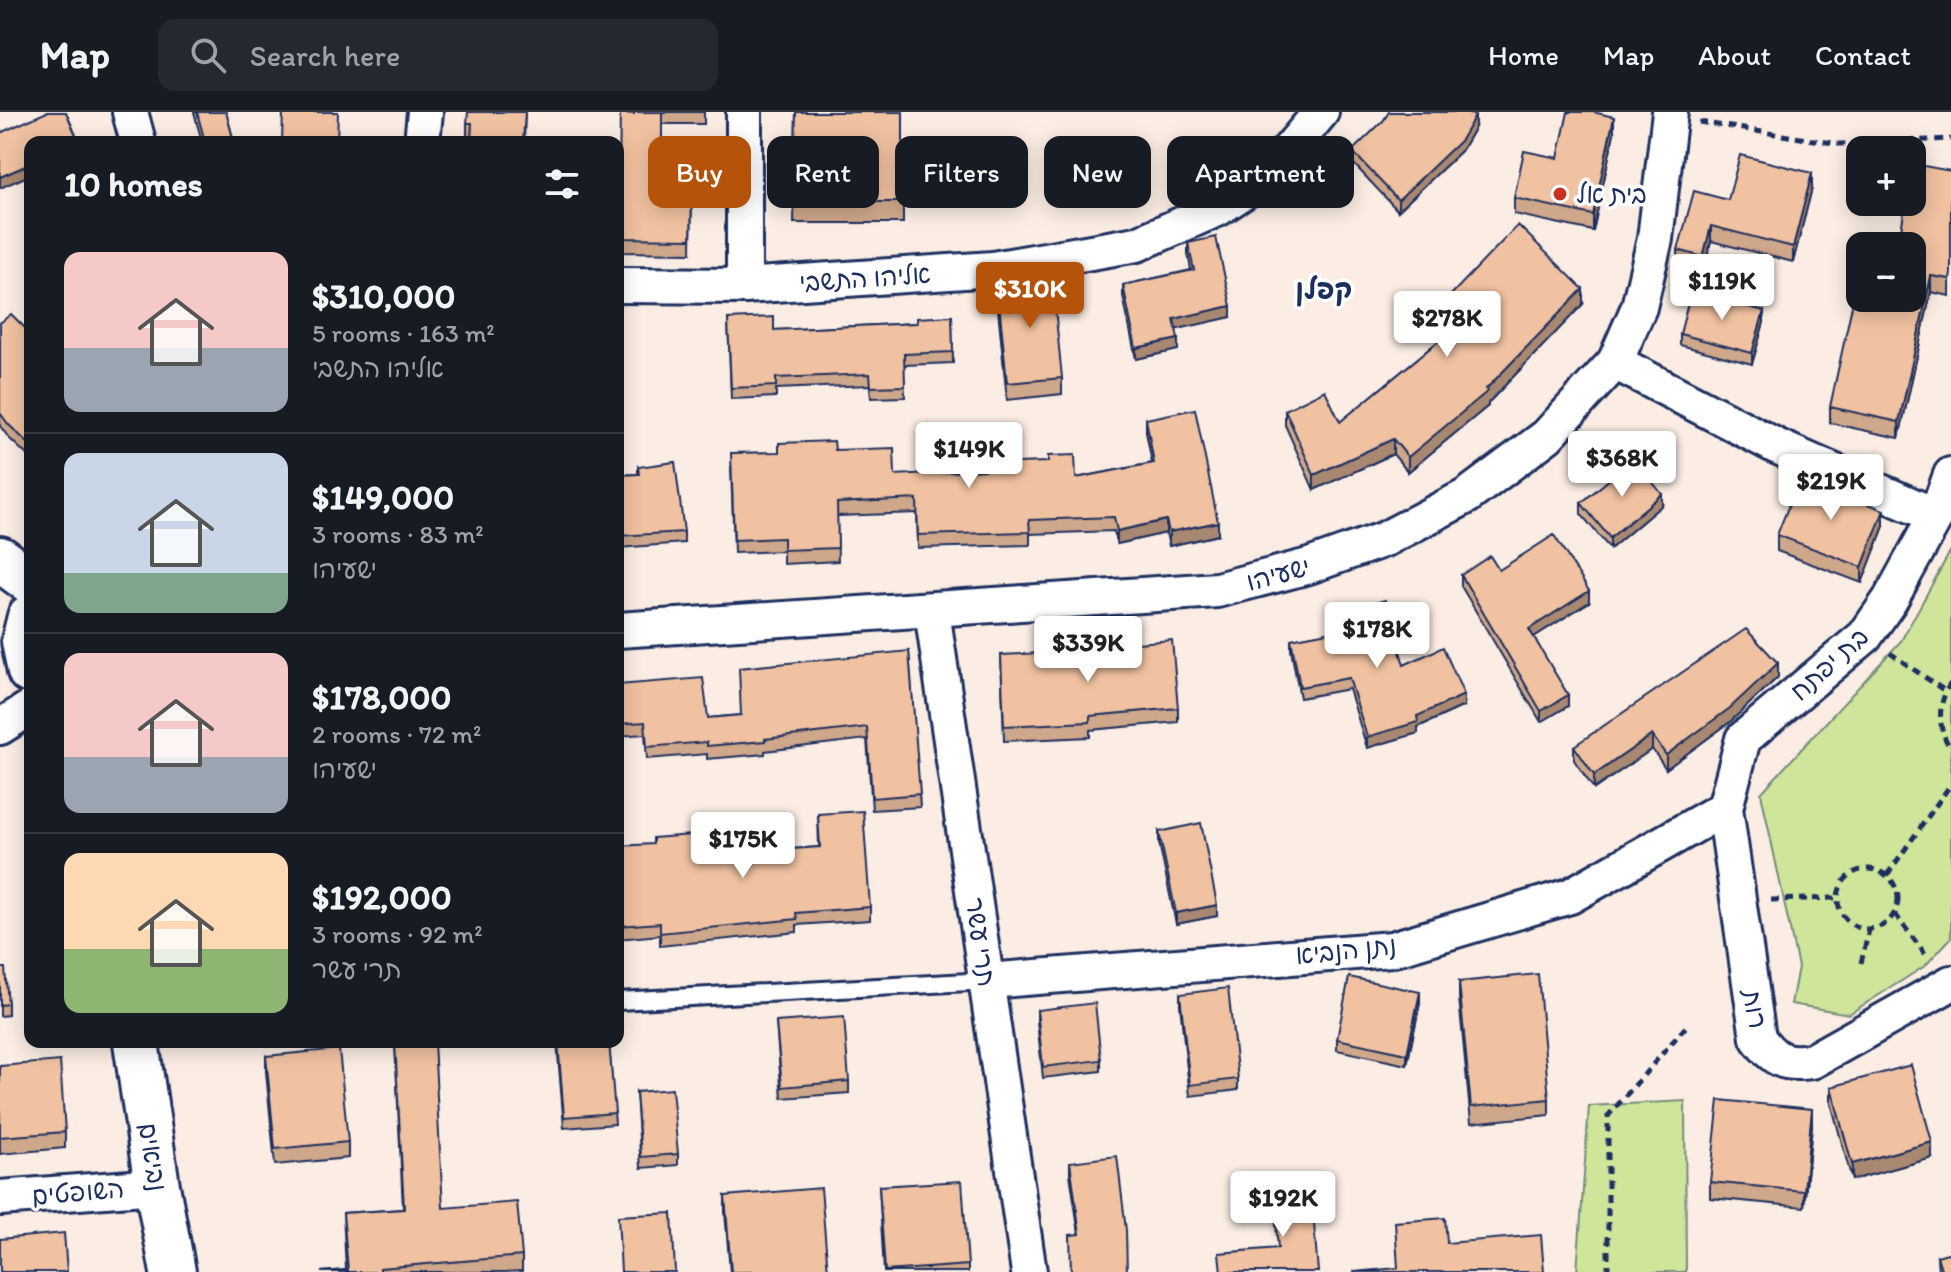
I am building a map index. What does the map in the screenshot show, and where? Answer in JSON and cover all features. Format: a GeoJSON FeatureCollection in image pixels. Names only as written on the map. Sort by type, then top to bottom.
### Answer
{"type":"FeatureCollection","features":[{"type":"Feature","properties":{"kind":"street"},"geometry":{"type":"LineString","coordinates":[[130,112],[136,136]]}},
{"type":"Feature","properties":{"kind":"street"},"geometry":{"type":"LineString","coordinates":[[423,136],[425,112]]}},
{"type":"Feature","properties":{"kind":"street"},"geometry":{"type":"LineString","coordinates":[[744,112],[744,286]]}},
{"type":"Feature","properties":{"kind":"street","name":"אליהו התשבי"},"geometry":{"type":"LineString","coordinates":[[624,285],[744,286],[993,269],[1137,244],[1217,209],[1267,176],[1321,112]]}},
{"type":"Feature","properties":{"kind":"street","name":"ישעיהו"},"geometry":{"type":"LineString","coordinates":[[624,630],[1217,590],[1309,566],[1385,539],[1467,496],[1547,436],[1615,362],[1639,307],[1655,239],[1670,115]]}},
{"type":"Feature","properties":{"kind":"street"},"geometry":{"type":"LineString","coordinates":[[1615,362],[1776,446],[1936,516]]}},
{"type":"Feature","properties":{"kind":"street","name":"בת יפתח"},"geometry":{"type":"LineString","coordinates":[[1725,808],[1743,739],[1865,636],[1890,600],[1936,516],[1951,475]]}},
{"type":"Feature","properties":{"kind":"street"},"geometry":{"type":"LineString","coordinates":[[0,559],[24,577]]}},
{"type":"Feature","properties":{"kind":"street","name":"תרי עשר"},"geometry":{"type":"LineString","coordinates":[[932,611],[1029,1272]]}},
{"type":"Feature","properties":{"kind":"street"},"geometry":{"type":"LineString","coordinates":[[0,727],[24,712]]}},
{"type":"Feature","properties":{"kind":"street","name":"נתן הנביא"},"geometry":{"type":"LineString","coordinates":[[987,981],[1392,949],[1570,896],[1725,808]]}},
{"type":"Feature","properties":{"kind":"street","name":"רות"},"geometry":{"type":"LineString","coordinates":[[1725,808],[1758,1038],[1770,1054],[1792,1064],[1812,1061],[1950,984]]}},
{"type":"Feature","properties":{"kind":"street","name":"נביאים"},"geometry":{"type":"LineString","coordinates":[[137,1048],[173,1272]]}},
{"type":"Feature","properties":{"kind":"street","name":"השופטים"},"geometry":{"type":"LineString","coordinates":[[0,1198],[157,1186]]}},
{"type":"Feature","properties":{"kind":"lane"},"geometry":{"type":"LineString","coordinates":[[624,1001],[987,981]]}},
{"type":"Feature","properties":{"kind":"path"},"geometry":{"type":"LineString","coordinates":[[1670,115],[1839,144],[1951,139]]}},
{"type":"Feature","properties":{"kind":"path"},"geometry":{"type":"LineString","coordinates":[[1865,636],[1945,691]]}},
{"type":"Feature","properties":{"kind":"path"},"geometry":{"type":"LineString","coordinates":[[1951,683],[1945,691],[1940,709],[1941,728],[1951,749]]}},
{"type":"Feature","properties":{"kind":"path"},"geometry":{"type":"LineString","coordinates":[[1887,875],[1951,784]]}},
{"type":"Feature","properties":{"kind":"path"},"geometry":{"type":"LineString","coordinates":[[1859,870],[1878,870],[1887,875],[1898,893],[1899,904],[1889,922],[1869,930],[1850,924],[1842,916],[1838,898],[1844,881],[1859,870]]}},
{"type":"Feature","properties":{"kind":"path"},"geometry":{"type":"LineString","coordinates":[[1737,902],[1838,898]]}},
{"type":"Feature","properties":{"kind":"path"},"geometry":{"type":"LineString","coordinates":[[1895,914],[1950,984]]}},
{"type":"Feature","properties":{"kind":"path"},"geometry":{"type":"LineString","coordinates":[[1861,963],[1869,930]]}},
{"type":"Feature","properties":{"kind":"path"},"geometry":{"type":"LineString","coordinates":[[1608,1272],[1608,1116],[1689,1023]]}},
{"type":"Feature","properties":{"kind":"green space"},"geometry":{"type":"Polygon","coordinates":[[[1951,550],[1951,938],[1925,966],[1849,1014],[1791,1004],[1798,967],[1761,793],[1901,641],[1951,550]]]}},
{"type":"Feature","properties":{"kind":"green space"},"geometry":{"type":"Polygon","coordinates":[[[1685,1101],[1686,1272],[1577,1272],[1589,1106],[1685,1101]]]}},
{"type":"Feature","properties":{"kind":"building"},"geometry":{"type":"Polygon","coordinates":[[[47,112],[66,112],[76,136],[24,136],[24,167],[0,177],[0,133],[47,112]]]}},
{"type":"Feature","properties":{"kind":"building"},"geometry":{"type":"Polygon","coordinates":[[[197,112],[226,112],[232,136],[203,136],[197,112]]]}},
{"type":"Feature","properties":{"kind":"building"},"geometry":{"type":"Polygon","coordinates":[[[283,112],[338,112],[337,136],[282,136],[283,112]]]}},
{"type":"Feature","properties":{"kind":"building"},"geometry":{"type":"Polygon","coordinates":[[[468,112],[525,112],[523,136],[471,136],[472,123],[467,123],[468,112]]]}},
{"type":"Feature","properties":{"kind":"building"},"geometry":{"type":"Polygon","coordinates":[[[662,112],[662,136],[648,136],[648,208],[692,208],[691,239],[624,238],[624,136],[620,136],[620,113],[662,112]]]}},
{"type":"Feature","properties":{"kind":"building"},"geometry":{"type":"Polygon","coordinates":[[[796,112],[903,112],[903,136],[895,136],[895,202],[879,202],[879,136],[795,136],[796,112]]]}},
{"type":"Feature","properties":{"kind":"building"},"geometry":{"type":"Polygon","coordinates":[[[1389,112],[1467,112],[1475,116],[1461,140],[1398,200],[1354,153],[1354,149],[1389,112]]]}},
{"type":"Feature","properties":{"kind":"building","name":"בית אל"},"geometry":{"type":"Polygon","coordinates":[[[1568,112],[1593,112],[1614,117],[1593,215],[1514,198],[1524,151],[1558,158],[1568,112]]]}},
{"type":"Feature","properties":{"kind":"building"},"geometry":{"type":"Polygon","coordinates":[[[1740,155],[1812,173],[1793,247],[1711,226],[1703,257],[1678,250],[1694,191],[1728,200],[1740,155]]]}},
{"type":"Feature","properties":{"kind":"building"},"geometry":{"type":"Polygon","coordinates":[[[1926,166],[1951,171],[1950,279],[1931,276],[1926,299],[1926,232],[1901,232],[1903,216],[1926,216],[1926,166]]]}},
{"type":"Feature","properties":{"kind":"building"},"geometry":{"type":"Polygon","coordinates":[[[1518,225],[1583,289],[1486,389],[1488,391],[1408,457],[1393,439],[1314,475],[1285,410],[1325,390],[1340,422],[1468,317],[1448,298],[1518,225]]]}},
{"type":"Feature","properties":{"kind":"building"},"geometry":{"type":"Polygon","coordinates":[[[1216,237],[1231,306],[1174,319],[1178,339],[1136,348],[1123,285],[1194,270],[1188,243],[1216,237]]]}},
{"type":"Feature","properties":{"kind":"building"},"geometry":{"type":"Polygon","coordinates":[[[1052,277],[1062,378],[1007,383],[997,282],[1052,277]]]}},
{"type":"Feature","properties":{"kind":"building"},"geometry":{"type":"Polygon","coordinates":[[[1691,291],[1764,311],[1752,353],[1680,334],[1691,291]]]}},
{"type":"Feature","properties":{"kind":"building"},"geometry":{"type":"Polygon","coordinates":[[[1851,312],[1923,312],[1899,422],[1830,407],[1851,312]]]}},
{"type":"Feature","properties":{"kind":"building"},"geometry":{"type":"Polygon","coordinates":[[[11,314],[24,327],[24,439],[0,413],[0,323],[11,314]]]}},
{"type":"Feature","properties":{"kind":"building"},"geometry":{"type":"Polygon","coordinates":[[[952,316],[953,352],[904,354],[905,386],[871,387],[870,374],[776,378],[776,386],[731,388],[728,319],[774,317],[774,330],[917,323],[917,318],[952,316]]]}},
{"type":"Feature","properties":{"kind":"building"},"geometry":{"type":"Polygon","coordinates":[[[1195,409],[1218,522],[1169,532],[1166,520],[1117,531],[1114,517],[1029,520],[1030,532],[918,535],[917,499],[837,503],[838,548],[783,550],[783,538],[734,540],[731,453],[779,452],[779,443],[834,441],[835,450],[894,448],[895,475],[984,470],[984,464],[1048,462],[1048,456],[1075,455],[1076,478],[1154,463],[1146,419],[1195,409]]]}},
{"type":"Feature","properties":{"kind":"building"},"geometry":{"type":"Polygon","coordinates":[[[1634,459],[1662,494],[1610,538],[1581,503],[1634,459]]]}},
{"type":"Feature","properties":{"kind":"building"},"geometry":{"type":"Polygon","coordinates":[[[675,462],[684,532],[624,536],[624,475],[639,474],[638,467],[675,462]]]}},
{"type":"Feature","properties":{"kind":"building"},"geometry":{"type":"Polygon","coordinates":[[[1800,477],[1884,510],[1862,567],[1777,535],[1800,477]]]}},
{"type":"Feature","properties":{"kind":"building"},"geometry":{"type":"Polygon","coordinates":[[[1554,535],[1589,591],[1529,629],[1568,695],[1541,711],[1461,575],[1490,556],[1499,570],[1554,535]]]}},
{"type":"Feature","properties":{"kind":"building"},"geometry":{"type":"Polygon","coordinates":[[[1385,600],[1404,665],[1443,647],[1464,695],[1417,716],[1418,722],[1367,737],[1349,678],[1300,687],[1291,639],[1354,627],[1349,611],[1385,600]]]}},
{"type":"Feature","properties":{"kind":"building"},"geometry":{"type":"Polygon","coordinates":[[[1746,629],[1778,663],[1730,708],[1666,755],[1652,735],[1594,775],[1574,746],[1746,629]]]}},
{"type":"Feature","properties":{"kind":"building"},"geometry":{"type":"Polygon","coordinates":[[[1172,640],[1178,708],[1090,716],[1090,722],[1004,726],[1001,655],[1127,649],[1126,644],[1172,640]]]}},
{"type":"Feature","properties":{"kind":"building"},"geometry":{"type":"Polygon","coordinates":[[[909,651],[920,794],[872,798],[867,727],[765,741],[647,747],[645,722],[624,724],[624,685],[703,678],[708,718],[741,715],[739,668],[909,651]]]}},
{"type":"Feature","properties":{"kind":"building"},"geometry":{"type":"Polygon","coordinates":[[[863,811],[870,907],[796,913],[797,919],[660,933],[660,923],[624,926],[624,846],[653,844],[653,838],[705,834],[707,855],[820,847],[818,814],[863,811]]]}},
{"type":"Feature","properties":{"kind":"building"},"geometry":{"type":"Polygon","coordinates":[[[1201,823],[1217,905],[1176,913],[1159,832],[1201,823]]]}},
{"type":"Feature","properties":{"kind":"building"},"geometry":{"type":"Polygon","coordinates":[[[0,968],[5,968],[8,1004],[0,1005],[0,968]]]}},
{"type":"Feature","properties":{"kind":"building"},"geometry":{"type":"Polygon","coordinates":[[[1538,974],[1549,1099],[1471,1107],[1459,982],[1538,974]]]}},
{"type":"Feature","properties":{"kind":"building"},"geometry":{"type":"Polygon","coordinates":[[[1349,977],[1420,992],[1407,1054],[1337,1039],[1349,977]]]}},
{"type":"Feature","properties":{"kind":"building"},"geometry":{"type":"Polygon","coordinates":[[[1228,988],[1238,1079],[1190,1085],[1180,994],[1228,988]]]}},
{"type":"Feature","properties":{"kind":"building"},"geometry":{"type":"Polygon","coordinates":[[[1095,1003],[1101,1060],[1043,1067],[1037,1010],[1095,1003]]]}},
{"type":"Feature","properties":{"kind":"building"},"geometry":{"type":"Polygon","coordinates":[[[844,1017],[849,1081],[782,1087],[776,1022],[844,1017]]]}},
{"type":"Feature","properties":{"kind":"building"},"geometry":{"type":"Polygon","coordinates":[[[395,1048],[434,1048],[443,1208],[517,1202],[522,1256],[380,1268],[380,1272],[321,1272],[348,1270],[343,1213],[404,1209],[395,1048]]]}},
{"type":"Feature","properties":{"kind":"building"},"geometry":{"type":"Polygon","coordinates":[[[558,1048],[610,1048],[615,1113],[564,1117],[558,1048]]]}},
{"type":"Feature","properties":{"kind":"building"},"geometry":{"type":"Polygon","coordinates":[[[339,1049],[348,1142],[275,1149],[266,1056],[339,1049]]]}},
{"type":"Feature","properties":{"kind":"building"},"geometry":{"type":"Polygon","coordinates":[[[60,1061],[65,1132],[0,1137],[0,1066],[60,1061]]]}},
{"type":"Feature","properties":{"kind":"building"},"geometry":{"type":"Polygon","coordinates":[[[1911,1065],[1932,1142],[1852,1164],[1831,1087],[1911,1065]]]}},
{"type":"Feature","properties":{"kind":"building"},"geometry":{"type":"Polygon","coordinates":[[[672,1089],[678,1154],[641,1157],[636,1092],[672,1089]]]}},
{"type":"Feature","properties":{"kind":"building"},"geometry":{"type":"Polygon","coordinates":[[[1719,1100],[1812,1109],[1804,1191],[1710,1182],[1719,1100]]]}},
{"type":"Feature","properties":{"kind":"building"},"geometry":{"type":"Polygon","coordinates":[[[1117,1156],[1126,1230],[1127,1272],[1071,1272],[1070,1235],[1080,1234],[1070,1162],[1117,1156]]]}},
{"type":"Feature","properties":{"kind":"building"},"geometry":{"type":"Polygon","coordinates":[[[962,1181],[968,1265],[885,1271],[879,1186],[962,1181]]]}},
{"type":"Feature","properties":{"kind":"building"},"geometry":{"type":"Polygon","coordinates":[[[1311,1187],[1318,1272],[1221,1272],[1219,1253],[1278,1248],[1273,1190],[1311,1187]]]}},
{"type":"Feature","properties":{"kind":"building"},"geometry":{"type":"Polygon","coordinates":[[[821,1188],[828,1272],[731,1272],[725,1196],[821,1188]]]}},
{"type":"Feature","properties":{"kind":"building"},"geometry":{"type":"Polygon","coordinates":[[[672,1213],[675,1272],[621,1272],[618,1216],[672,1213]]]}},
{"type":"Feature","properties":{"kind":"building"},"geometry":{"type":"Polygon","coordinates":[[[1445,1218],[1447,1243],[1541,1235],[1544,1272],[1353,1272],[1398,1268],[1395,1222],[1445,1218]]]}},
{"type":"Feature","properties":{"kind":"building"},"geometry":{"type":"Polygon","coordinates":[[[64,1233],[67,1272],[0,1272],[0,1239],[64,1233]]]}},
{"type":"Feature","properties":{"kind":"building"},"geometry":{"type":"Polygon","coordinates":[[[1951,1252],[1951,1272],[1942,1272],[1937,1256],[1951,1252]]]}},
{"type":"Feature","properties":{"kind":"place","name":"בית אל"},"geometry":{"type":"Point","coordinates":[1560,194]}},
{"type":"Feature","properties":{"kind":"district","name":"קפלן"},"geometry":{"type":"Point","coordinates":[1324,289]}}]}
